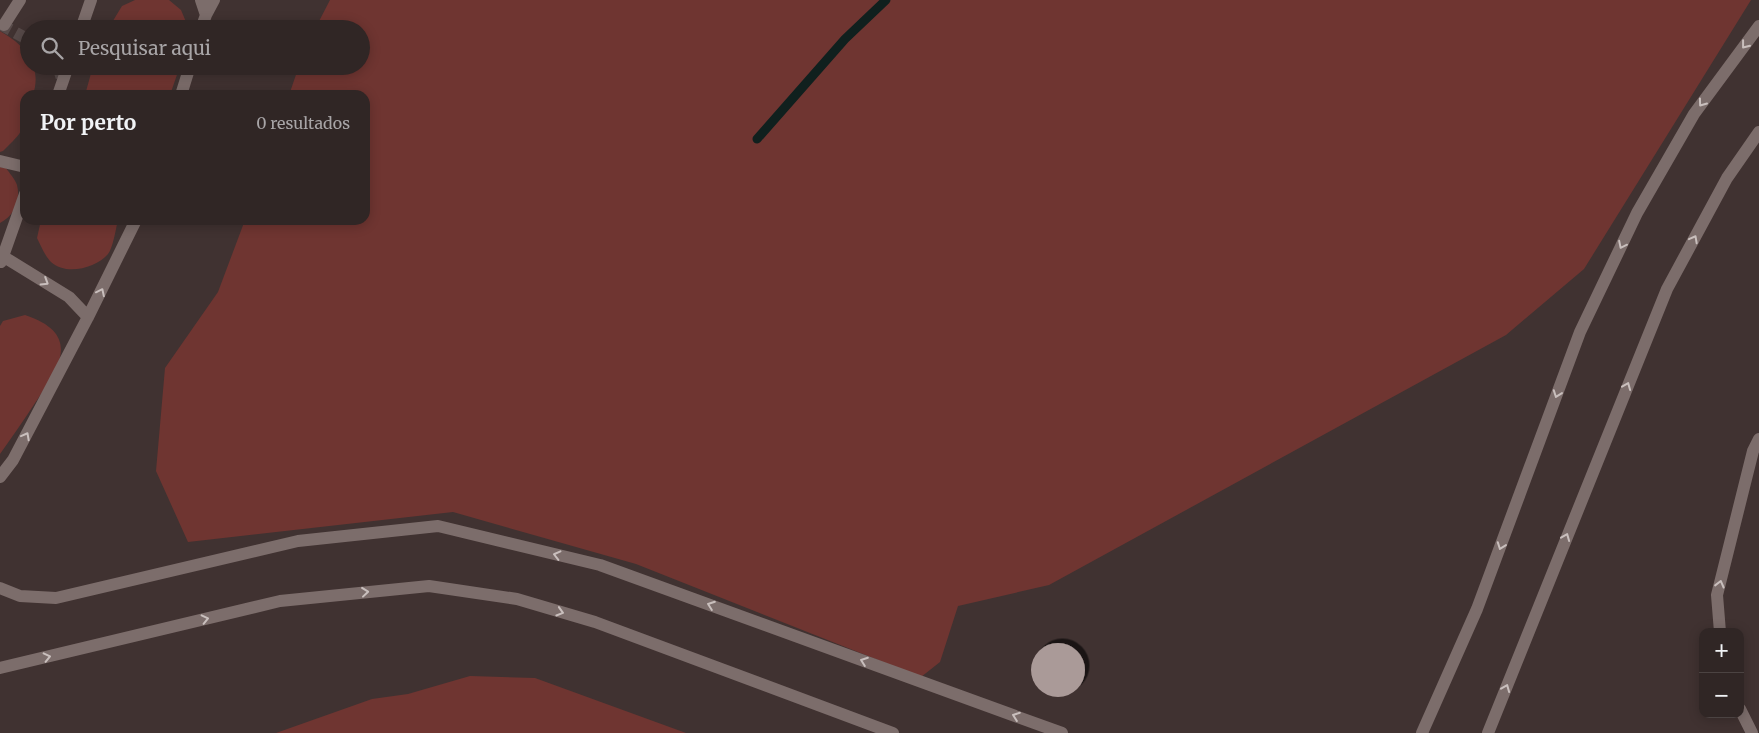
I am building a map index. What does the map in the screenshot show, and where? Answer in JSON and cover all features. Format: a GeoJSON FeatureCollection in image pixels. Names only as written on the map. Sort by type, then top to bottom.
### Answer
{"type":"FeatureCollection","features":[{"type":"Feature","properties":{"kind":"street"},"geometry":{"type":"LineString","coordinates":[[4,25],[20,0]]}},
{"type":"Feature","properties":{"kind":"street"},"geometry":{"type":"LineString","coordinates":[[84,20],[91,0]]}},
{"type":"Feature","properties":{"kind":"street"},"geometry":{"type":"LineString","coordinates":[[200,0],[206,15]]}},
{"type":"Feature","properties":{"kind":"street"},"geometry":{"type":"LineString","coordinates":[[204,20],[214,0]]}},
{"type":"Feature","properties":{"kind":"street"},"geometry":{"type":"LineString","coordinates":[[1422,733],[1477,609],[1580,332],[1633,222],[1694,114],[1759,26]]}},
{"type":"Feature","properties":{"kind":"street"},"geometry":{"type":"LineString","coordinates":[[60,90],[65,75]]}},
{"type":"Feature","properties":{"kind":"street"},"geometry":{"type":"LineString","coordinates":[[183,90],[187,75]]}},
{"type":"Feature","properties":{"kind":"street"},"geometry":{"type":"LineString","coordinates":[[1488,733],[1667,289],[1727,178],[1759,132]]}},
{"type":"Feature","properties":{"kind":"street"},"geometry":{"type":"LineString","coordinates":[[0,162],[20,166]]}},
{"type":"Feature","properties":{"kind":"street"},"geometry":{"type":"LineString","coordinates":[[20,207],[1,258],[69,297],[88,317]]}},
{"type":"Feature","properties":{"kind":"street"},"geometry":{"type":"LineString","coordinates":[[0,477],[13,460],[134,225]]}},
{"type":"Feature","properties":{"kind":"street"},"geometry":{"type":"LineString","coordinates":[[1720,628],[1717,596],[1753,451],[1759,439]]}},
{"type":"Feature","properties":{"kind":"street"},"geometry":{"type":"LineString","coordinates":[[0,588],[20,596],[56,598],[298,542],[438,526],[600,565],[1062,733]]}},
{"type":"Feature","properties":{"kind":"street"},"geometry":{"type":"LineString","coordinates":[[0,668],[280,601],[429,586],[517,599],[595,622],[893,733]]}},
{"type":"Feature","properties":{"kind":"street"},"geometry":{"type":"LineString","coordinates":[[1744,717],[1752,733]]}},
{"type":"Feature","properties":{"kind":"shaded area"},"geometry":{"type":"Polygon","coordinates":[[[135,0],[169,0],[181,10],[185,20],[113,20],[122,6],[135,0]]]}},
{"type":"Feature","properties":{"kind":"shaded area"},"geometry":{"type":"Polygon","coordinates":[[[330,0],[1751,0],[1584,269],[1506,335],[1049,585],[958,606],[940,662],[921,677],[636,564],[453,512],[188,542],[156,471],[165,368],[218,292],[243,225],[370,225],[370,90],[291,90],[296,75],[370,75],[370,20],[320,20],[330,0]]]}},
{"type":"Feature","properties":{"kind":"shaded area"},"geometry":{"type":"Polygon","coordinates":[[[0,31],[20,45],[20,75],[35,75],[36,80],[34,90],[20,90],[20,133],[0,152],[0,31]]]}},
{"type":"Feature","properties":{"kind":"shaded area"},"geometry":{"type":"Polygon","coordinates":[[[91,75],[177,75],[172,90],[86,90],[91,75]]]}},
{"type":"Feature","properties":{"kind":"shaded area"},"geometry":{"type":"Polygon","coordinates":[[[0,167],[6,168],[15,181],[18,196],[13,212],[0,223],[0,167]]]}},
{"type":"Feature","properties":{"kind":"shaded area"},"geometry":{"type":"Polygon","coordinates":[[[40,225],[117,225],[113,243],[108,254],[96,263],[81,268],[65,269],[51,262],[37,238],[40,225]]]}},
{"type":"Feature","properties":{"kind":"shaded area"},"geometry":{"type":"Polygon","coordinates":[[[25,315],[43,323],[54,332],[60,342],[61,353],[52,377],[0,454],[0,326],[3,321],[25,315]]]}},
{"type":"Feature","properties":{"kind":"shaded area"},"geometry":{"type":"Polygon","coordinates":[[[470,676],[535,678],[686,733],[276,733],[372,699],[408,694],[470,676]]]}},
{"type":"Feature","properties":{"kind":"building"},"geometry":{"type":"Polygon","coordinates":[[[1058,643],[1068,645],[1077,651],[1083,660],[1085,670],[1083,680],[1077,689],[1068,695],[1058,697],[1048,695],[1039,689],[1033,680],[1031,670],[1033,660],[1039,651],[1048,645],[1058,643]]]}},
{"type":"Feature","properties":{"kind":"waterway"},"geometry":{"type":"LineString","coordinates":[[757,139],[845,39],[886,0]]}},
{"type":"Feature","properties":{"kind":"tunnel"},"geometry":{"type":"LineString","coordinates":[[0,24],[20,35]]}},
{"type":"Feature","properties":{"kind":"tunnel"},"geometry":{"type":"LineString","coordinates":[[61,75],[63,82]]}}]}
